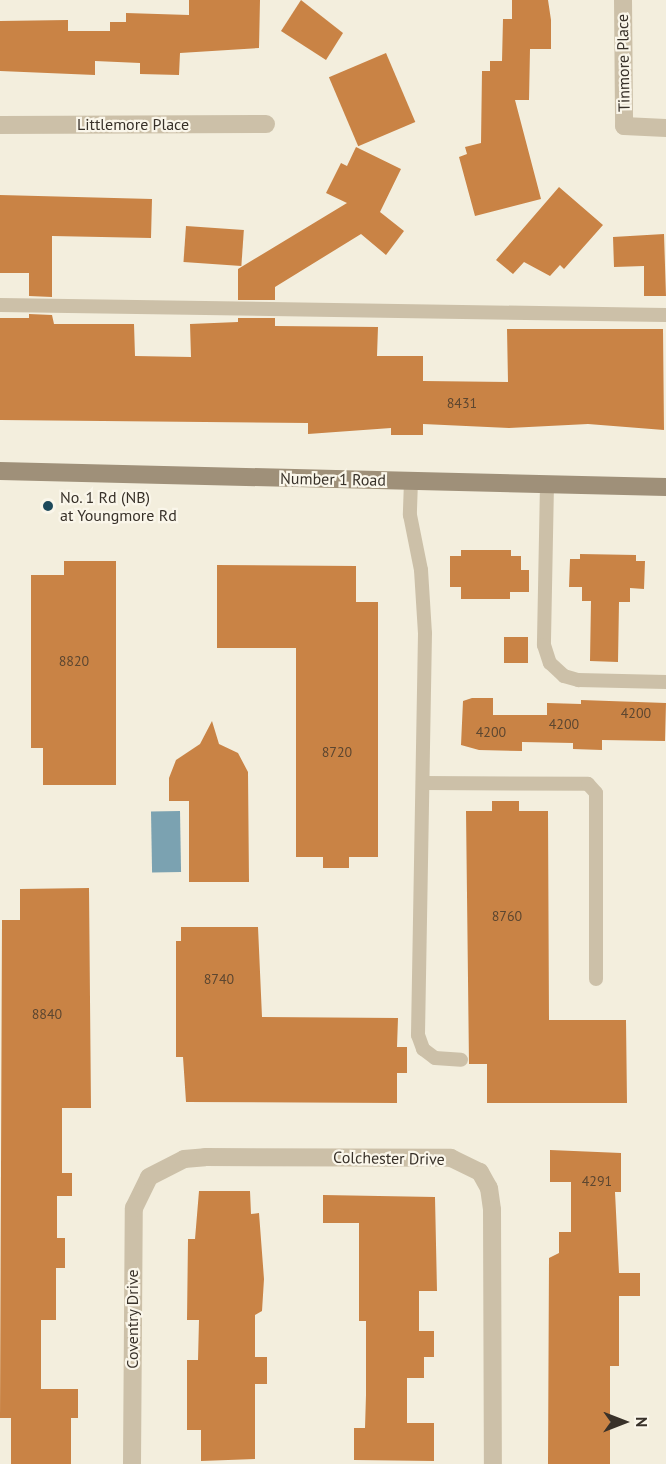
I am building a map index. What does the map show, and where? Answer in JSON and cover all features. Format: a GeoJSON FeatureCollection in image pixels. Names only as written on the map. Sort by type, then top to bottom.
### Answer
{"type":"FeatureCollection","features":[{"type":"Feature","properties":{"kind":"main road","name":"Number 1 Road"},"geometry":{"type":"LineString","coordinates":[[0,471],[666,487]]}},
{"type":"Feature","properties":{"kind":"street","name":"Tinmore Place"},"geometry":{"type":"LineString","coordinates":[[623,0],[624,126],[666,128]]}},
{"type":"Feature","properties":{"kind":"street","name":"Littlemore Place"},"geometry":{"type":"LineString","coordinates":[[0,125],[266,124]]}},
{"type":"Feature","properties":{"kind":"street","name":"Colchester Drive"},"geometry":{"type":"LineString","coordinates":[[149,1177],[183,1159],[205,1157],[429,1157],[469,1163],[489,1188],[492,1210],[494,1464]]}},
{"type":"Feature","properties":{"kind":"street","name":"Coventry Drive"},"geometry":{"type":"LineString","coordinates":[[132,1464],[132,1235],[134,1208],[149,1177]]}},
{"type":"Feature","properties":{"kind":"lane"},"geometry":{"type":"LineString","coordinates":[[0,305],[666,315]]}},
{"type":"Feature","properties":{"kind":"lane"},"geometry":{"type":"LineString","coordinates":[[411,481],[410,514],[424,592],[424,783],[418,1035],[423,1049],[435,1058],[461,1060]]}},
{"type":"Feature","properties":{"kind":"lane"},"geometry":{"type":"LineString","coordinates":[[547,484],[544,645],[549,663],[564,676],[578,680],[666,682]]}},
{"type":"Feature","properties":{"kind":"lane"},"geometry":{"type":"LineString","coordinates":[[424,783],[588,784],[596,793],[596,979]]}},
{"type":"Feature","properties":{"kind":"water"},"geometry":{"type":"Polygon","coordinates":[[[180,811],[181,872],[152,872],[151,812],[180,811]]]}},
{"type":"Feature","properties":{"kind":"building"},"geometry":{"type":"Polygon","coordinates":[[[189,0],[260,0],[259,48],[180,53],[179,75],[140,74],[140,63],[95,61],[95,75],[0,71],[0,21],[68,20],[68,31],[110,31],[110,22],[126,22],[126,13],[189,15],[189,0]]]}},
{"type":"Feature","properties":{"kind":"building"},"geometry":{"type":"Polygon","coordinates":[[[301,0],[343,33],[326,60],[281,31],[301,0]]]}},
{"type":"Feature","properties":{"kind":"building"},"geometry":{"type":"Polygon","coordinates":[[[512,0],[548,0],[551,20],[551,49],[530,49],[529,100],[515,100],[541,199],[475,216],[459,157],[467,154],[465,147],[481,143],[482,71],[490,71],[490,61],[502,61],[503,19],[512,19],[512,0]]]}},
{"type":"Feature","properties":{"kind":"building"},"geometry":{"type":"Polygon","coordinates":[[[386,53],[415,122],[358,146],[329,77],[386,53]]]}},
{"type":"Feature","properties":{"kind":"building"},"geometry":{"type":"Polygon","coordinates":[[[356,147],[401,169],[380,212],[404,231],[386,255],[361,234],[275,287],[275,300],[238,300],[238,269],[347,203],[326,193],[341,163],[347,166],[356,147]]]}},
{"type":"Feature","properties":{"kind":"building"},"geometry":{"type":"Polygon","coordinates":[[[559,187],[603,225],[564,269],[560,265],[550,276],[524,262],[513,274],[496,260],[559,187]]]}},
{"type":"Feature","properties":{"kind":"building"},"geometry":{"type":"Polygon","coordinates":[[[0,195],[152,199],[151,238],[52,236],[52,297],[29,296],[29,273],[0,273],[0,195]]]}},
{"type":"Feature","properties":{"kind":"building"},"geometry":{"type":"Polygon","coordinates":[[[186,226],[244,230],[241,266],[183,262],[186,226]]]}},
{"type":"Feature","properties":{"kind":"building"},"geometry":{"type":"Polygon","coordinates":[[[664,234],[666,296],[644,296],[644,266],[614,267],[613,237],[664,234]]]}},
{"type":"Feature","properties":{"kind":"building"},"geometry":{"type":"Polygon","coordinates":[[[29,314],[52,315],[54,324],[134,324],[135,356],[191,357],[190,324],[238,322],[238,318],[275,318],[275,326],[378,327],[377,356],[423,356],[423,381],[508,382],[507,329],[663,329],[664,430],[588,424],[509,428],[423,424],[423,435],[391,435],[391,428],[308,434],[308,423],[0,420],[0,318],[29,318],[29,314]]]}},
{"type":"Feature","properties":{"kind":"building"},"geometry":{"type":"Polygon","coordinates":[[[461,550],[511,550],[511,556],[521,556],[521,570],[529,570],[529,592],[510,592],[510,599],[461,599],[461,587],[450,587],[450,556],[461,556],[461,550]]]}},
{"type":"Feature","properties":{"kind":"building"},"geometry":{"type":"Polygon","coordinates":[[[580,554],[636,555],[636,561],[645,561],[644,589],[630,588],[630,602],[619,602],[618,662],[590,661],[591,601],[582,601],[582,587],[569,587],[570,559],[580,559],[580,554]]]}},
{"type":"Feature","properties":{"kind":"building"},"geometry":{"type":"Polygon","coordinates":[[[64,561],[116,561],[116,785],[43,785],[43,748],[31,748],[31,575],[64,575],[64,561]]]}},
{"type":"Feature","properties":{"kind":"building"},"geometry":{"type":"Polygon","coordinates":[[[217,565],[356,566],[356,602],[378,602],[378,857],[349,857],[349,868],[323,868],[323,857],[296,857],[296,648],[217,648],[217,565]]]}},
{"type":"Feature","properties":{"kind":"building"},"geometry":{"type":"Polygon","coordinates":[[[504,637],[528,637],[528,663],[504,663],[504,637]]]}},
{"type":"Feature","properties":{"kind":"building"},"geometry":{"type":"Polygon","coordinates":[[[472,698],[493,698],[493,715],[547,715],[547,703],[581,704],[581,700],[666,703],[665,741],[602,740],[602,750],[573,749],[573,743],[522,742],[522,751],[479,750],[461,745],[463,701],[472,698]]]}},
{"type":"Feature","properties":{"kind":"building"},"geometry":{"type":"Polygon","coordinates":[[[212,721],[219,744],[238,753],[248,772],[249,882],[189,882],[189,801],[169,801],[169,778],[176,760],[200,744],[212,721]]]}},
{"type":"Feature","properties":{"kind":"building"},"geometry":{"type":"Polygon","coordinates":[[[492,801],[519,801],[519,811],[548,811],[549,1020],[626,1020],[627,1103],[487,1103],[487,1064],[469,1064],[466,811],[492,811],[492,801]]]}},
{"type":"Feature","properties":{"kind":"building"},"geometry":{"type":"Polygon","coordinates":[[[89,888],[91,1108],[62,1108],[62,1173],[72,1173],[72,1196],[57,1196],[57,1238],[65,1238],[65,1268],[56,1268],[56,1320],[41,1320],[41,1389],[78,1389],[78,1418],[71,1418],[71,1464],[11,1464],[11,1418],[0,1418],[2,920],[20,920],[20,889],[89,888]]]}},
{"type":"Feature","properties":{"kind":"building"},"geometry":{"type":"Polygon","coordinates":[[[181,927],[258,927],[262,1017],[398,1018],[397,1047],[407,1047],[407,1073],[397,1073],[397,1103],[186,1102],[183,1057],[176,1057],[176,941],[181,941],[181,927]]]}},
{"type":"Feature","properties":{"kind":"building"},"geometry":{"type":"Polygon","coordinates":[[[550,1150],[621,1153],[621,1192],[615,1192],[619,1273],[640,1273],[640,1296],[619,1296],[619,1366],[610,1366],[610,1464],[548,1464],[549,1258],[559,1253],[559,1232],[571,1232],[571,1182],[550,1182],[550,1150]]]}},
{"type":"Feature","properties":{"kind":"building"},"geometry":{"type":"Polygon","coordinates":[[[199,1191],[250,1191],[251,1214],[259,1213],[264,1279],[262,1311],[255,1315],[255,1357],[267,1357],[267,1384],[255,1384],[255,1459],[201,1461],[201,1430],[187,1430],[187,1360],[198,1360],[199,1320],[187,1320],[188,1239],[195,1239],[199,1191]]]}},
{"type":"Feature","properties":{"kind":"building"},"geometry":{"type":"Polygon","coordinates":[[[323,1195],[435,1197],[437,1291],[419,1291],[419,1331],[434,1331],[434,1357],[424,1357],[424,1378],[407,1378],[407,1423],[434,1423],[434,1461],[354,1460],[354,1428],[365,1428],[366,1395],[366,1321],[359,1321],[359,1223],[323,1223],[323,1195]]]}},
{"type":"Feature","properties":{"kind":"place","name":"No. 1 Rd (NB) at Youngmore Rd"},"geometry":{"type":"Point","coordinates":[48,506]}}]}
